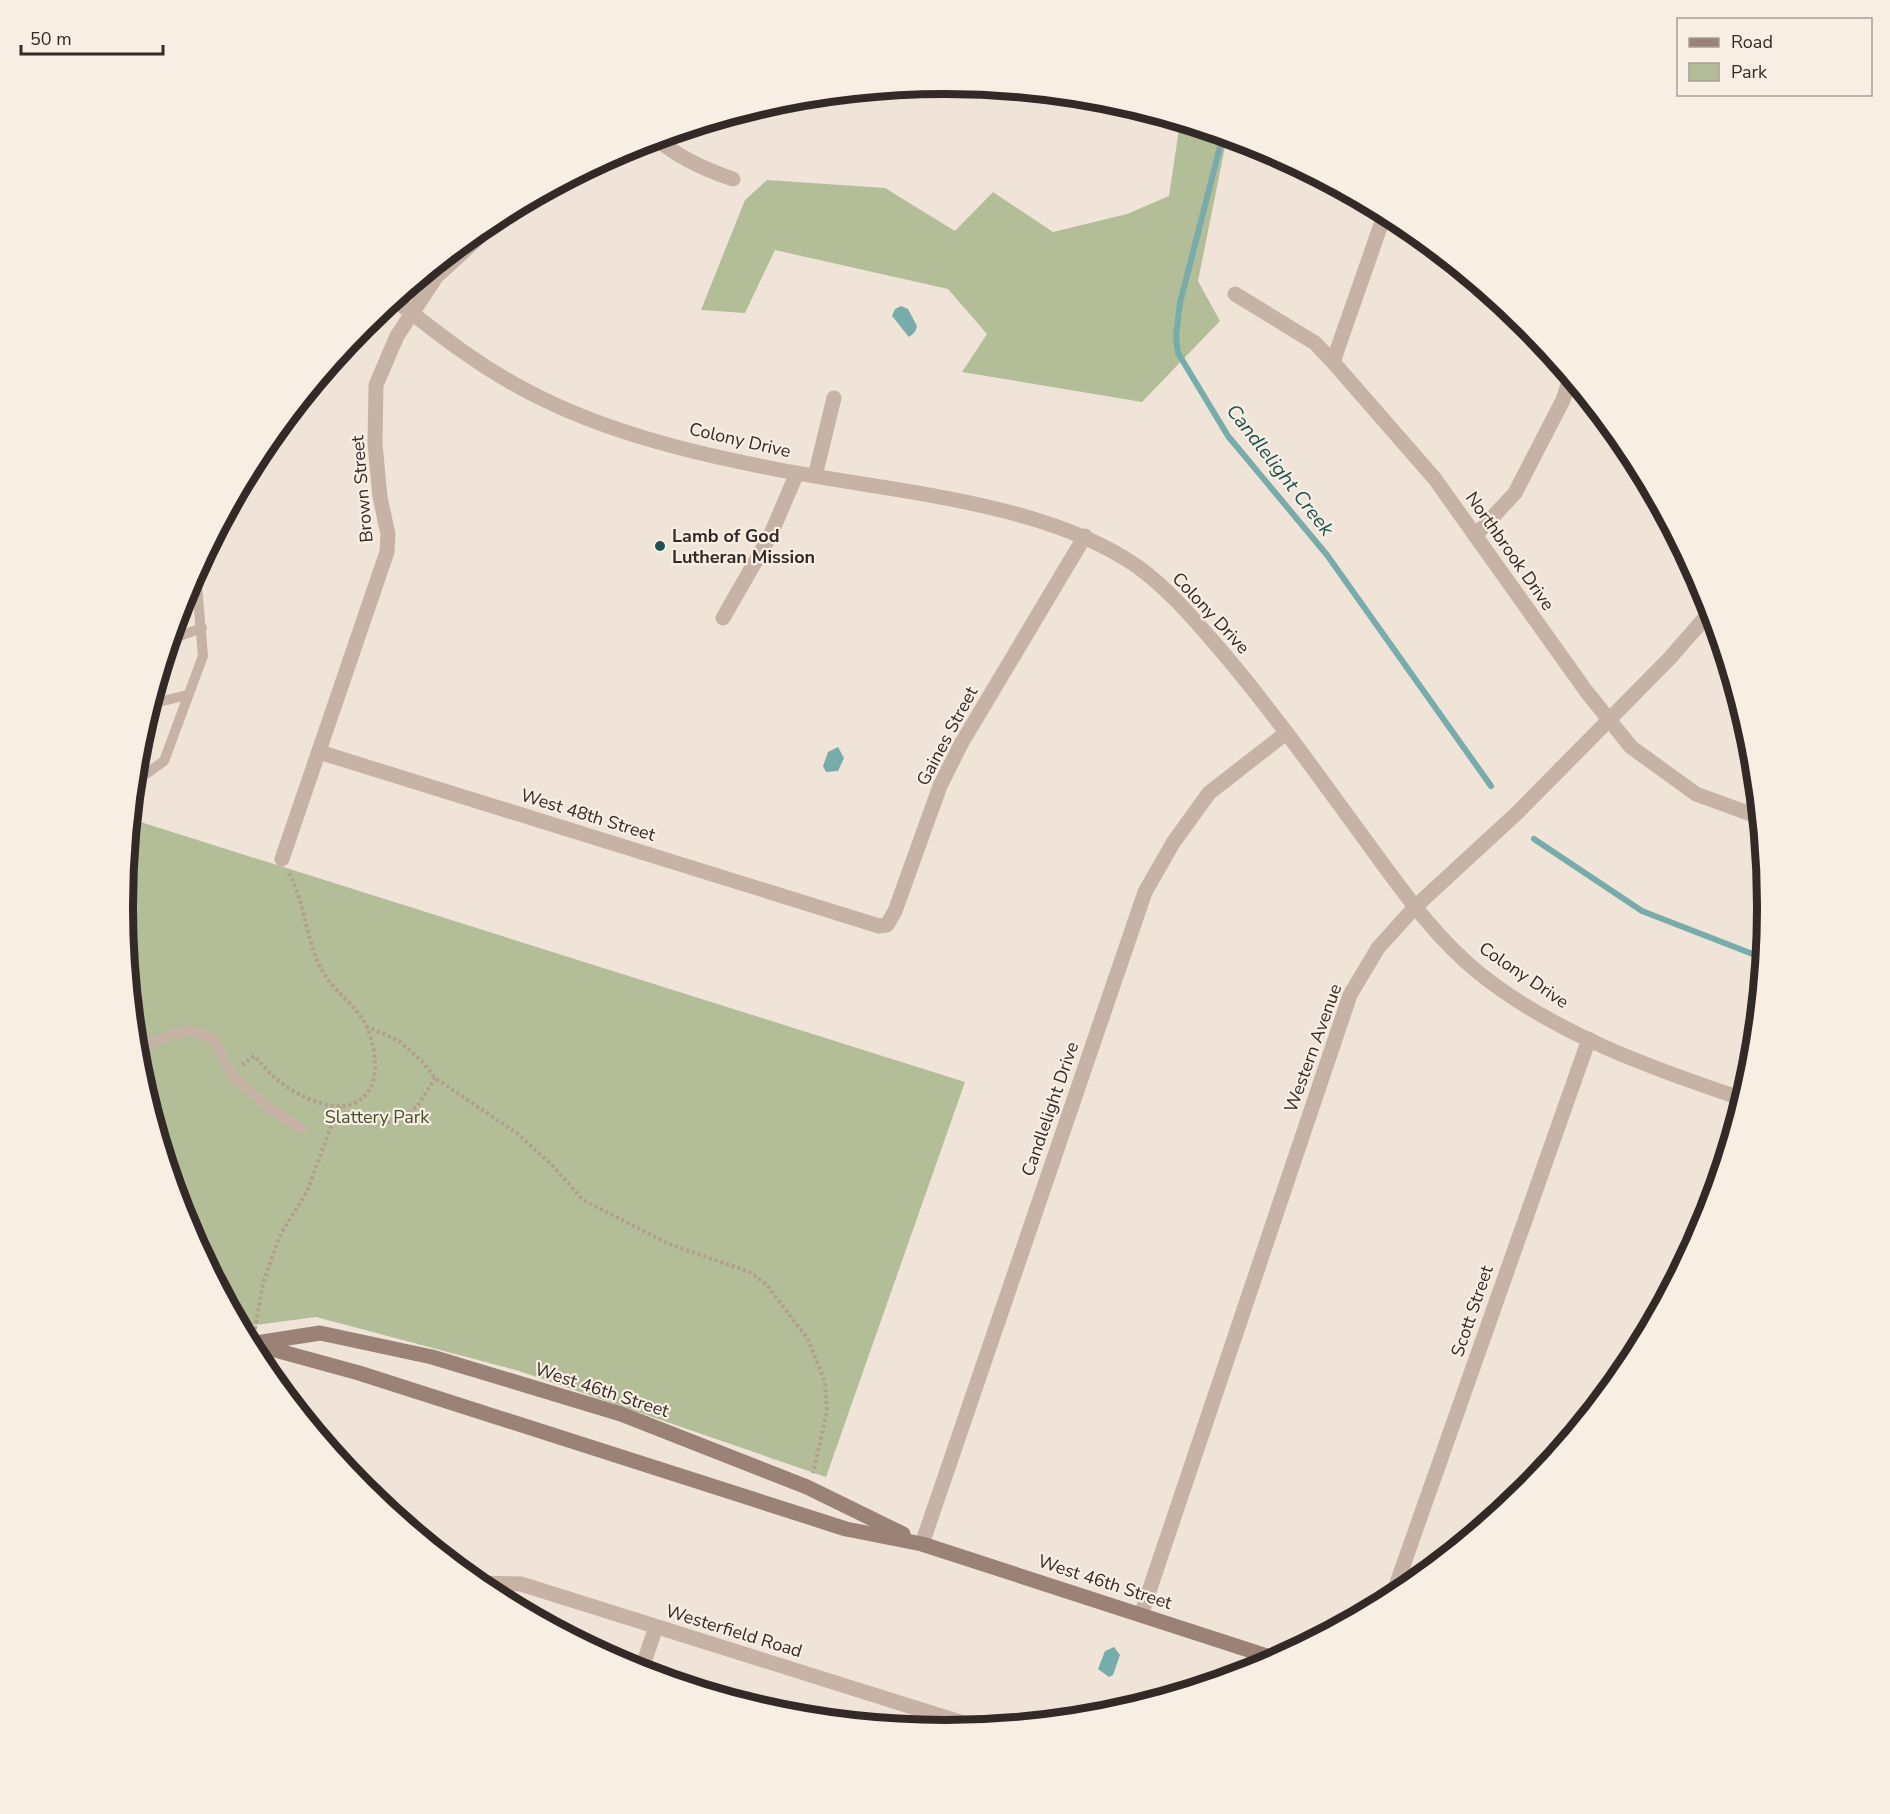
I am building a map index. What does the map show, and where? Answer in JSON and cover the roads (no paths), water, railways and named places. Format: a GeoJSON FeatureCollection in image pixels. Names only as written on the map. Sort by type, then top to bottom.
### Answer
{"type":"FeatureCollection","features":[{"type":"Feature","properties":{"kind":"street"},"geometry":{"type":"LineString","coordinates":[[664,145],[707,170],[733,179]]}},
{"type":"Feature","properties":{"kind":"street"},"geometry":{"type":"LineString","coordinates":[[1333,362],[1382,222]]}},
{"type":"Feature","properties":{"kind":"street","name":"Brown Street"},"geometry":{"type":"LineString","coordinates":[[282,860],[387,552],[388,534],[380,497],[375,444],[376,385],[397,336],[436,278],[460,255]]}},
{"type":"Feature","properties":{"kind":"street","name":"Northbrook Drive"},"geometry":{"type":"LineString","coordinates":[[1234,294],[1315,343],[1436,479],[1475,536],[1631,747],[1696,794],[1752,815]]}},
{"type":"Feature","properties":{"kind":"street","name":"Colony Drive"},"geometry":{"type":"LineString","coordinates":[[400,304],[446,340],[528,392],[620,431],[796,473],[1039,520],[1085,536],[1137,567],[1180,603],[1253,688],[1415,907],[1443,939],[1479,973],[1536,1010],[1611,1052],[1735,1096]]}},
{"type":"Feature","properties":{"kind":"street"},"geometry":{"type":"LineString","coordinates":[[1475,536],[1515,493],[1563,400],[1568,385]]}},
{"type":"Feature","properties":{"kind":"street"},"geometry":{"type":"LineString","coordinates":[[815,477],[834,398]]}},
{"type":"Feature","properties":{"kind":"street"},"geometry":{"type":"LineString","coordinates":[[723,618],[765,545],[796,473]]}},
{"type":"Feature","properties":{"kind":"street","name":"Gaines Street"},"geometry":{"type":"LineString","coordinates":[[845,916],[879,926],[887,926],[895,911],[940,786],[961,744],[1085,536]]}},
{"type":"Feature","properties":{"kind":"street","name":"Western Avenue"},"geometry":{"type":"LineString","coordinates":[[1142,1615],[1350,996],[1378,948],[1415,907],[1517,813],[1669,659],[1704,619]]}},
{"type":"Feature","properties":{"kind":"street","name":"Candlelight Drive"},"geometry":{"type":"LineString","coordinates":[[922,1544],[1145,892],[1173,843],[1209,793],[1286,733]]}},
{"type":"Feature","properties":{"kind":"street","name":"West 48th Street"},"geometry":{"type":"LineString","coordinates":[[319,752],[845,916]]}},
{"type":"Feature","properties":{"kind":"street","name":"Scott Street"},"geometry":{"type":"LineString","coordinates":[[1397,1582],[1589,1039]]}},
{"type":"Feature","properties":{"kind":"street","name":"West 46th Street"},"geometry":{"type":"LineString","coordinates":[[259,1343],[320,1333],[432,1357],[621,1414],[807,1487],[922,1544]]}},
{"type":"Feature","properties":{"kind":"street","name":"West 46th Street"},"geometry":{"type":"LineString","coordinates":[[262,1347],[359,1373],[846,1529],[922,1544],[1263,1655]]}},
{"type":"Feature","properties":{"kind":"street","name":"Westerfield Road"},"geometry":{"type":"LineString","coordinates":[[495,1583],[521,1584],[953,1720]]}},
{"type":"Feature","properties":{"kind":"street"},"geometry":{"type":"LineString","coordinates":[[644,1662],[656,1627]]}},
{"type":"Feature","properties":{"kind":"lane"},"geometry":{"type":"LineString","coordinates":[[144,774],[164,761],[203,656],[197,589]]}},
{"type":"Feature","properties":{"kind":"lane"},"geometry":{"type":"LineString","coordinates":[[180,636],[202,628]]}},
{"type":"Feature","properties":{"kind":"lane"},"geometry":{"type":"LineString","coordinates":[[159,702],[187,694]]}},
{"type":"Feature","properties":{"kind":"lane"},"geometry":{"type":"LineString","coordinates":[[144,1045],[188,1030],[213,1038],[233,1076],[268,1107],[302,1128]]}},
{"type":"Feature","properties":{"kind":"water"},"geometry":{"type":"Polygon","coordinates":[[[901,306],[908,309],[917,326],[915,332],[909,337],[892,316],[895,309],[901,306]]]}},
{"type":"Feature","properties":{"kind":"water"},"geometry":{"type":"Polygon","coordinates":[[[838,747],[844,758],[838,771],[826,772],[823,766],[828,752],[838,747]]]}},
{"type":"Feature","properties":{"kind":"water"},"geometry":{"type":"Polygon","coordinates":[[[1114,1647],[1120,1655],[1113,1675],[1109,1677],[1098,1669],[1105,1651],[1114,1647]]]}},
{"type":"Feature","properties":{"kind":"waterway","name":"Candlelight Creek"},"geometry":{"type":"LineString","coordinates":[[1221,143],[1180,303],[1176,336],[1178,353],[1228,436],[1327,555],[1491,786]]}},
{"type":"Feature","properties":{"kind":"waterway","name":"Candlelight Creek"},"geometry":{"type":"LineString","coordinates":[[1534,839],[1642,911],[1756,955]]}},
{"type":"Feature","properties":{"kind":"place","name":"Lamb of God Lutheran Mission"},"geometry":{"type":"Point","coordinates":[660,546]}},
{"type":"Feature","properties":{"kind":"park label","name":"Slattery Park"},"geometry":{"type":"Point","coordinates":[377,1117]}}]}
